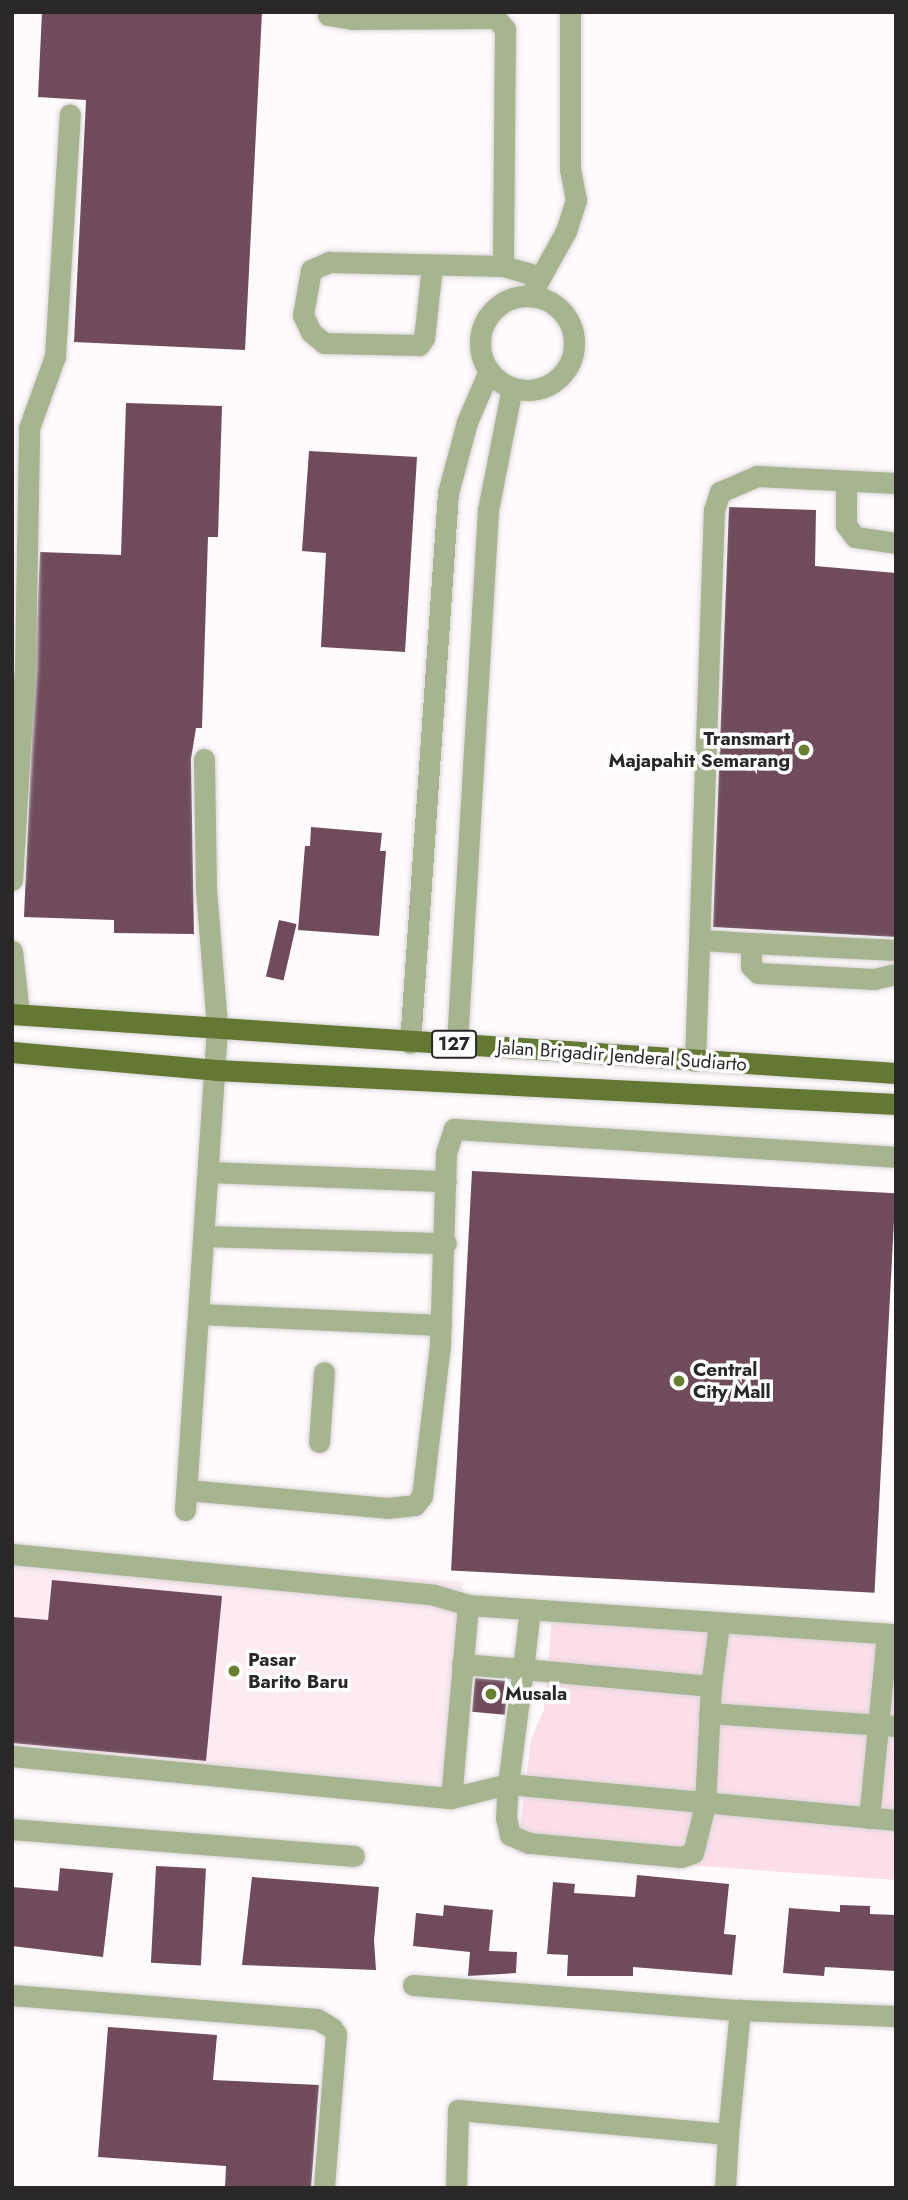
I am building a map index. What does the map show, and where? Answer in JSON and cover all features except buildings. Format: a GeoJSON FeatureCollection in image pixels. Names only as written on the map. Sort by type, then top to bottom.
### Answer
{"type":"FeatureCollection","features":[{"type":"Feature","properties":{"kind":"main road","name":"Jalan Brigadir Jenderal Sudiarto"},"geometry":{"type":"LineString","coordinates":[[16,1014],[217,1026],[410,1043],[896,1073]]}},
{"type":"Feature","properties":{"kind":"main road","name":"Jalan Brigadir Jenderal Sudiarto"},"geometry":{"type":"LineString","coordinates":[[12,1052],[216,1070],[896,1104]]}},
{"type":"Feature","properties":{"kind":"lane"},"geometry":{"type":"LineString","coordinates":[[530,296],[566,231],[576,200],[570,169],[570,12]]}},
{"type":"Feature","properties":{"kind":"lane"},"geometry":{"type":"LineString","coordinates":[[328,15],[352,19],[496,18],[505,29],[503,266]]}},
{"type":"Feature","properties":{"kind":"lane"},"geometry":{"type":"LineString","coordinates":[[12,880],[25,667],[29,428],[55,356],[70,114]]}},
{"type":"Feature","properties":{"kind":"lane"},"geometry":{"type":"LineString","coordinates":[[432,266],[425,338],[419,345],[324,342],[311,332],[303,314],[311,270],[329,262],[503,266],[539,276]]}},
{"type":"Feature","properties":{"kind":"lane"},"geometry":{"type":"LineString","coordinates":[[530,296],[557,307],[569,321],[574,339],[572,358],[563,373],[548,385],[530,390],[512,388],[488,371],[480,347],[485,322],[502,303],[530,296]]}},
{"type":"Feature","properties":{"kind":"lane"},"geometry":{"type":"LineString","coordinates":[[410,1043],[448,493],[467,422],[488,371]]}},
{"type":"Feature","properties":{"kind":"lane"},"geometry":{"type":"LineString","coordinates":[[457,1044],[488,510],[512,388]]}},
{"type":"Feature","properties":{"kind":"lane"},"geometry":{"type":"LineString","coordinates":[[695,1061],[702,940],[714,510],[720,492],[757,476],[896,483]]}},
{"type":"Feature","properties":{"kind":"lane"},"geometry":{"type":"LineString","coordinates":[[846,482],[846,525],[855,537],[896,543]]}},
{"type":"Feature","properties":{"kind":"lane"},"geometry":{"type":"LineString","coordinates":[[204,759],[206,889],[217,1026],[216,1070],[186,1500],[387,1508],[415,1505],[422,1496],[441,1325],[446,1243],[446,1153],[454,1129],[896,1157]]}},
{"type":"Feature","properties":{"kind":"lane"},"geometry":{"type":"LineString","coordinates":[[702,940],[896,950]]}},
{"type":"Feature","properties":{"kind":"lane"},"geometry":{"type":"LineString","coordinates":[[751,943],[751,966],[758,973],[874,979],[896,974]]}},
{"type":"Feature","properties":{"kind":"lane"},"geometry":{"type":"LineString","coordinates":[[12,951],[16,1014]]}},
{"type":"Feature","properties":{"kind":"lane"},"geometry":{"type":"LineString","coordinates":[[208,1171],[446,1181]]}},
{"type":"Feature","properties":{"kind":"lane"},"geometry":{"type":"LineString","coordinates":[[204,1236],[446,1243]]}},
{"type":"Feature","properties":{"kind":"lane"},"geometry":{"type":"LineString","coordinates":[[200,1314],[441,1325]]}},
{"type":"Feature","properties":{"kind":"lane"},"geometry":{"type":"LineString","coordinates":[[319,1442],[324,1372]]}},
{"type":"Feature","properties":{"kind":"lane"},"geometry":{"type":"LineString","coordinates":[[12,1554],[434,1595],[468,1605],[891,1634],[886,1725],[869,1818]]}},
{"type":"Feature","properties":{"kind":"lane"},"geometry":{"type":"LineString","coordinates":[[451,1798],[468,1605]]}},
{"type":"Feature","properties":{"kind":"lane"},"geometry":{"type":"LineString","coordinates":[[530,1609],[508,1784],[506,1818],[510,1835],[529,1843],[689,1856],[694,1853],[705,1805],[711,1686],[719,1624]]}},
{"type":"Feature","properties":{"kind":"lane"},"geometry":{"type":"LineString","coordinates":[[462,1664],[711,1686]]}},
{"type":"Feature","properties":{"kind":"lane"},"geometry":{"type":"LineString","coordinates":[[709,1713],[886,1725]]}},
{"type":"Feature","properties":{"kind":"lane"},"geometry":{"type":"LineString","coordinates":[[12,1756],[451,1798],[508,1784],[705,1805],[896,1820]]}},
{"type":"Feature","properties":{"kind":"lane"},"geometry":{"type":"LineString","coordinates":[[12,1829],[354,1856]]}},
{"type":"Feature","properties":{"kind":"lane"},"geometry":{"type":"LineString","coordinates":[[412,1985],[740,2010],[896,2016]]}},
{"type":"Feature","properties":{"kind":"lane"},"geometry":{"type":"LineString","coordinates":[[12,1994],[317,2019],[332,2028],[336,2034],[324,2188]]}},
{"type":"Feature","properties":{"kind":"lane"},"geometry":{"type":"LineString","coordinates":[[725,2188],[740,2010]]}},
{"type":"Feature","properties":{"kind":"lane"},"geometry":{"type":"LineString","coordinates":[[456,2188],[458,2110],[728,2134]]}},
{"type":"Feature","properties":{"kind":"shaded area","name":"Pasar Barito Baru"},"geometry":{"type":"Polygon","coordinates":[[[12,1550],[463,1582],[448,1793],[12,1763],[12,1550]]]}},
{"type":"Feature","properties":{"kind":"shaded area"},"geometry":{"type":"Polygon","coordinates":[[[553,1606],[896,1628],[896,1880],[517,1853],[531,1739],[544,1710],[553,1606]]]}},
{"type":"Feature","properties":{"kind":"place","name":"Transmart Majapahit Semarang"},"geometry":{"type":"Point","coordinates":[804,750]}},
{"type":"Feature","properties":{"kind":"place","name":"Central City Mall"},"geometry":{"type":"Point","coordinates":[679,1381]}},
{"type":"Feature","properties":{"kind":"place","name":"Pasar Barito Baru"},"geometry":{"type":"Point","coordinates":[234,1671]}},
{"type":"Feature","properties":{"kind":"place","name":"Musala"},"geometry":{"type":"Point","coordinates":[491,1694]}}]}
